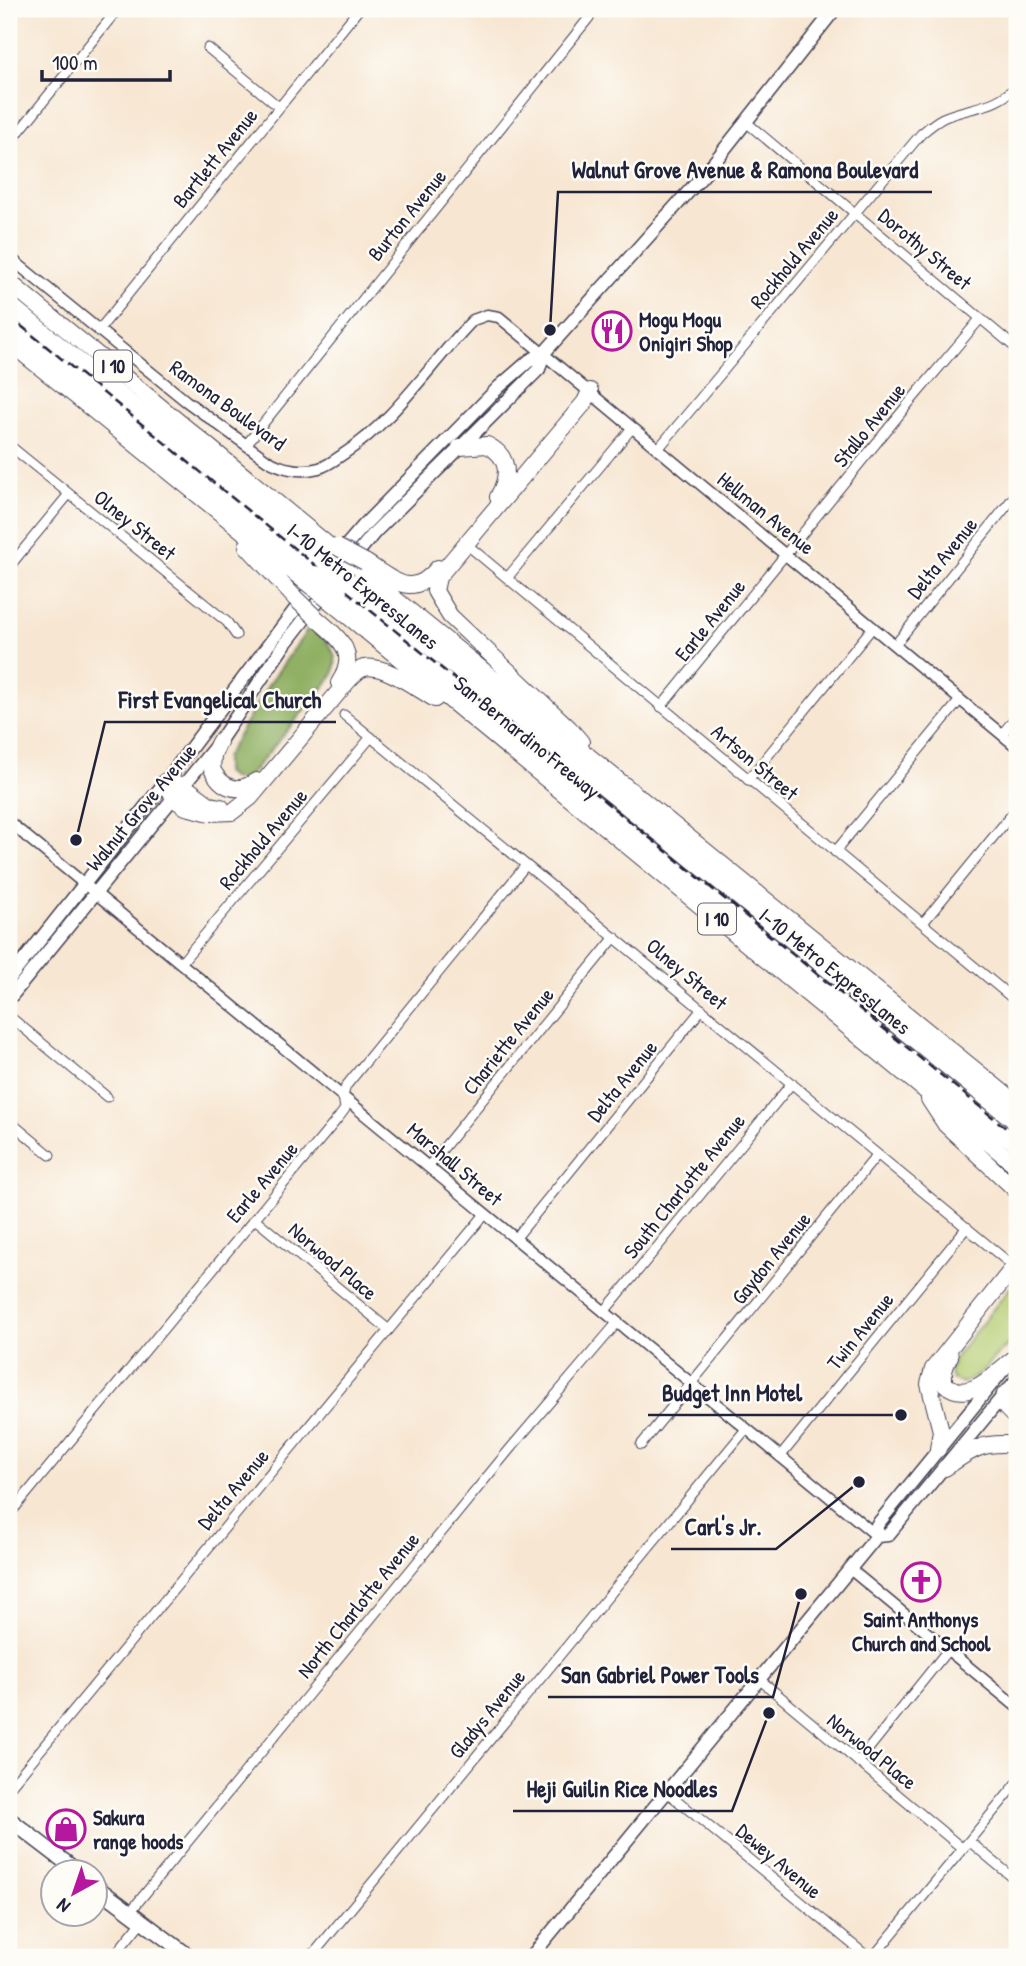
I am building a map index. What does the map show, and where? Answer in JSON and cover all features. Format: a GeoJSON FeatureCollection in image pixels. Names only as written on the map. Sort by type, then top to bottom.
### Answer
{"type":"FeatureCollection","features":[{"type":"Feature","properties":{"kind":"highway","name":"San Bernardino Freeway"},"geometry":{"type":"LineString","coordinates":[[9,282],[348,582],[473,721],[1017,1166]]}},
{"type":"Feature","properties":{"kind":"highway","name":"I-10 Metro ExpressLanes"},"geometry":{"type":"LineString","coordinates":[[9,304],[324,560],[614,819],[1017,1145]]}},
{"type":"Feature","properties":{"kind":"highway","name":"I-10 Metro ExpressLanes"},"geometry":{"type":"LineString","coordinates":[[9,325],[324,560]]}},
{"type":"Feature","properties":{"kind":"highway","name":"San Bernardino Freeway"},"geometry":{"type":"LineString","coordinates":[[9,342],[212,508],[324,560]]}},
{"type":"Feature","properties":{"kind":"highway"},"geometry":{"type":"LineString","coordinates":[[324,560],[348,582],[400,583],[415,586],[423,583],[432,576],[590,391]]}},
{"type":"Feature","properties":{"kind":"highway"},"geometry":{"type":"LineString","coordinates":[[590,391],[586,401],[438,577],[435,591],[450,616],[569,728],[607,773]]}},
{"type":"Feature","properties":{"kind":"highway"},"geometry":{"type":"LineString","coordinates":[[460,447],[487,445],[502,456],[507,474],[498,497]]}},
{"type":"Feature","properties":{"kind":"highway"},"geometry":{"type":"LineString","coordinates":[[179,793],[223,807],[236,801],[256,781],[347,670],[344,645],[295,598],[212,508]]}},
{"type":"Feature","properties":{"kind":"highway","name":"San Bernardino Freeway"},"geometry":{"type":"LineString","coordinates":[[348,582],[607,773],[1017,1104]]}},
{"type":"Feature","properties":{"kind":"highway","name":"I-10 Metro ExpressLanes"},"geometry":{"type":"LineString","coordinates":[[348,582],[1017,1123]]}},
{"type":"Feature","properties":{"kind":"highway"},"geometry":{"type":"LineString","coordinates":[[166,781],[179,793],[186,807],[210,813],[232,812],[242,806],[360,669],[369,667],[388,672],[473,721]]}},
{"type":"Feature","properties":{"kind":"highway"},"geometry":{"type":"LineString","coordinates":[[219,742],[213,755],[212,769],[220,781],[232,789],[241,789],[256,781]]}},
{"type":"Feature","properties":{"kind":"highway"},"geometry":{"type":"LineString","coordinates":[[920,1085],[946,1125],[1017,1191]]}},
{"type":"Feature","properties":{"kind":"highway"},"geometry":{"type":"LineString","coordinates":[[1014,1266],[950,1357],[943,1376],[945,1384],[960,1392],[972,1390],[1014,1356]]}},
{"type":"Feature","properties":{"kind":"highway"},"geometry":{"type":"LineString","coordinates":[[938,1450],[941,1431],[929,1384],[933,1369],[1014,1266]]}},
{"type":"Feature","properties":{"kind":"highway"},"geometry":{"type":"LineString","coordinates":[[1005,1394],[1006,1408],[1017,1419]]}},
{"type":"Feature","properties":{"kind":"highway"},"geometry":{"type":"LineString","coordinates":[[945,1468],[970,1450],[981,1446],[1000,1443],[1017,1445]]}},
{"type":"Feature","properties":{"kind":"main road","name":"Walnut Grove Avenue"},"geometry":{"type":"LineString","coordinates":[[9,979],[179,793],[219,742],[285,644],[375,532],[539,369],[544,354],[708,170],[835,9]]}},
{"type":"Feature","properties":{"kind":"main road","name":"Walnut Grove Avenue"},"geometry":{"type":"LineString","coordinates":[[9,999],[166,781],[321,575],[365,524],[499,387],[530,360],[544,354]]}},
{"type":"Feature","properties":{"kind":"main road"},"geometry":{"type":"LineString","coordinates":[[531,1957],[877,1536],[877,1525],[1014,1356]]}},
{"type":"Feature","properties":{"kind":"main road"},"geometry":{"type":"LineString","coordinates":[[877,1536],[888,1535],[1017,1379]]}},
{"type":"Feature","properties":{"kind":"main road"},"geometry":{"type":"LineString","coordinates":[[9,1819],[59,1857]]}},
{"type":"Feature","properties":{"kind":"main road"},"geometry":{"type":"LineString","coordinates":[[108,1896],[190,1957]]}},
{"type":"Feature","properties":{"kind":"street"},"geometry":{"type":"LineString","coordinates":[[9,144],[118,9]]}},
{"type":"Feature","properties":{"kind":"street","name":"Bartlett Avenue"},"geometry":{"type":"LineString","coordinates":[[99,330],[359,9]]}},
{"type":"Feature","properties":{"kind":"street","name":"Burton Avenue"},"geometry":{"type":"LineString","coordinates":[[246,445],[596,9]]}},
{"type":"Feature","properties":{"kind":"street"},"geometry":{"type":"LineString","coordinates":[[208,48],[279,107]]}},
{"type":"Feature","properties":{"kind":"street","name":"Rockhold Avenue"},"geometry":{"type":"LineString","coordinates":[[658,449],[921,134],[944,118],[1000,100],[1017,85]]}},
{"type":"Feature","properties":{"kind":"street","name":"Dorothy Street"},"geometry":{"type":"LineString","coordinates":[[746,122],[1017,349]]}},
{"type":"Feature","properties":{"kind":"street","name":"Ramona Boulevard"},"geometry":{"type":"LineString","coordinates":[[9,257],[186,401],[246,445],[278,466],[305,471],[321,468],[347,452],[380,425],[468,325],[487,315]]}},
{"type":"Feature","properties":{"kind":"street","name":"Hellman Avenue"},"geometry":{"type":"LineString","coordinates":[[487,315],[505,321],[1017,747]]}},
{"type":"Feature","properties":{"kind":"street","name":"Stallo Avenue"},"geometry":{"type":"LineString","coordinates":[[786,554],[981,319]]}},
{"type":"Feature","properties":{"kind":"street"},"geometry":{"type":"LineString","coordinates":[[507,578],[632,428]]}},
{"type":"Feature","properties":{"kind":"street","name":"Olney Street"},"geometry":{"type":"LineString","coordinates":[[9,445],[227,622],[236,635]]}},
{"type":"Feature","properties":{"kind":"street","name":"Delta Avenue"},"geometry":{"type":"LineString","coordinates":[[895,645],[1017,493]]}},
{"type":"Feature","properties":{"kind":"street"},"geometry":{"type":"LineString","coordinates":[[9,567],[69,494]]}},
{"type":"Feature","properties":{"kind":"street","name":"Artson Street"},"geometry":{"type":"LineString","coordinates":[[471,548],[1014,999]]}},
{"type":"Feature","properties":{"kind":"street","name":"Earle Avenue"},"geometry":{"type":"LineString","coordinates":[[661,707],[786,554]]}},
{"type":"Feature","properties":{"kind":"street"},"geometry":{"type":"LineString","coordinates":[[748,780],[873,627]]}},
{"type":"Feature","properties":{"kind":"street"},"geometry":{"type":"LineString","coordinates":[[835,852],[960,700]]}},
{"type":"Feature","properties":{"kind":"street","name":"Olney Street"},"geometry":{"type":"LineString","coordinates":[[344,715],[1014,1266]]}},
{"type":"Feature","properties":{"kind":"street"},"geometry":{"type":"LineString","coordinates":[[1002,734],[1017,716]]}},
{"type":"Feature","properties":{"kind":"street","name":"Rockhold Avenue"},"geometry":{"type":"LineString","coordinates":[[181,964],[371,737]]}},
{"type":"Feature","properties":{"kind":"street"},"geometry":{"type":"LineString","coordinates":[[923,923],[1017,808]]}},
{"type":"Feature","properties":{"kind":"street","name":"Marshall Street"},"geometry":{"type":"LineString","coordinates":[[9,822],[877,1536]]}},
{"type":"Feature","properties":{"kind":"street","name":"Earle Avenue"},"geometry":{"type":"LineString","coordinates":[[9,1515],[342,1113],[345,1109],[343,1096],[346,1086],[526,865]]}},
{"type":"Feature","properties":{"kind":"street","name":"Chariette Avenue"},"geometry":{"type":"LineString","coordinates":[[428,1167],[615,937]]}},
{"type":"Feature","properties":{"kind":"street"},"geometry":{"type":"LineString","coordinates":[[1014,999],[1017,988]]}},
{"type":"Feature","properties":{"kind":"street","name":"Delta Avenue"},"geometry":{"type":"LineString","coordinates":[[515,1239],[702,1009]]}},
{"type":"Feature","properties":{"kind":"street"},"geometry":{"type":"LineString","coordinates":[[9,1016],[107,1097]]}},
{"type":"Feature","properties":{"kind":"street","name":"South Charlotte Avenue"},"geometry":{"type":"LineString","coordinates":[[604,1312],[792,1083]]}},
{"type":"Feature","properties":{"kind":"street"},"geometry":{"type":"LineString","coordinates":[[9,1121],[50,1154]]}},
{"type":"Feature","properties":{"kind":"street","name":"Gaydon Avenue"},"geometry":{"type":"LineString","coordinates":[[641,1445],[877,1154]]}},
{"type":"Feature","properties":{"kind":"street","name":"Delta Avenue"},"geometry":{"type":"LineString","coordinates":[[9,1788],[485,1214]]}},
{"type":"Feature","properties":{"kind":"street","name":"Norwood Place"},"geometry":{"type":"LineString","coordinates":[[255,1219],[389,1330]]}},
{"type":"Feature","properties":{"kind":"street","name":"Twin Avenue"},"geometry":{"type":"LineString","coordinates":[[780,1457],[967,1227]]}},
{"type":"Feature","properties":{"kind":"street","name":"North Charlotte Avenue"},"geometry":{"type":"LineString","coordinates":[[136,1917],[509,1450],[617,1323]]}},
{"type":"Feature","properties":{"kind":"street","name":"Gladys Avenue"},"geometry":{"type":"LineString","coordinates":[[310,1957],[746,1429]]}},
{"type":"Feature","properties":{"kind":"street"},"geometry":{"type":"LineString","coordinates":[[850,1569],[1017,1707]]}},
{"type":"Feature","properties":{"kind":"street"},"geometry":{"type":"LineString","coordinates":[[858,1762],[947,1651]]}},
{"type":"Feature","properties":{"kind":"street","name":"Norwood Place"},"geometry":{"type":"LineString","coordinates":[[759,1679],[858,1762],[1017,1881]]}},
{"type":"Feature","properties":{"kind":"street"},"geometry":{"type":"LineString","coordinates":[[870,1957],[1017,1783]]}},
{"type":"Feature","properties":{"kind":"street","name":"Dewey Avenue"},"geometry":{"type":"LineString","coordinates":[[667,1792],[870,1957]]}},
{"type":"Feature","properties":{"kind":"street"},"geometry":{"type":"LineString","coordinates":[[113,1957],[136,1917]]}},
{"type":"Feature","properties":{"kind":"green space"},"geometry":{"type":"Polygon","coordinates":[[[311,625],[334,654],[335,669],[332,677],[249,776],[233,779],[225,772],[225,758],[269,684],[311,625]]]}},
{"type":"Feature","properties":{"kind":"green space"},"geometry":{"type":"Polygon","coordinates":[[[1017,1279],[1017,1335],[978,1375],[963,1383],[952,1379],[950,1373],[954,1359],[1017,1279]]]}},
{"type":"Feature","properties":{"kind":"railway"},"geometry":{"type":"LineString","coordinates":[[9,316],[1017,1137]]}},
{"type":"Feature","properties":{"kind":"place","name":"Walnut Grove Avenue & Ramona Boulevard"},"geometry":{"type":"Point","coordinates":[550,330]}},
{"type":"Feature","properties":{"kind":"place","name":"Mogu Mogu Onigiri Shop"},"geometry":{"type":"Point","coordinates":[612,331]}},
{"type":"Feature","properties":{"kind":"place","name":"First Evangelical Church"},"geometry":{"type":"Point","coordinates":[76,840]}},
{"type":"Feature","properties":{"kind":"place","name":"Budget Inn Motel"},"geometry":{"type":"Point","coordinates":[901,1415]}},
{"type":"Feature","properties":{"kind":"place","name":"Carl's Jr."},"geometry":{"type":"Point","coordinates":[859,1482]}},
{"type":"Feature","properties":{"kind":"place","name":"Saint Anthonys Church and School"},"geometry":{"type":"Point","coordinates":[921,1582]}},
{"type":"Feature","properties":{"kind":"place","name":"San Gabriel Power Tools"},"geometry":{"type":"Point","coordinates":[801,1594]}},
{"type":"Feature","properties":{"kind":"place","name":"Heji Guilin Rice Noodles"},"geometry":{"type":"Point","coordinates":[769,1713]}},
{"type":"Feature","properties":{"kind":"place","name":"Sakura range hoods"},"geometry":{"type":"Point","coordinates":[66,1829]}}]}
